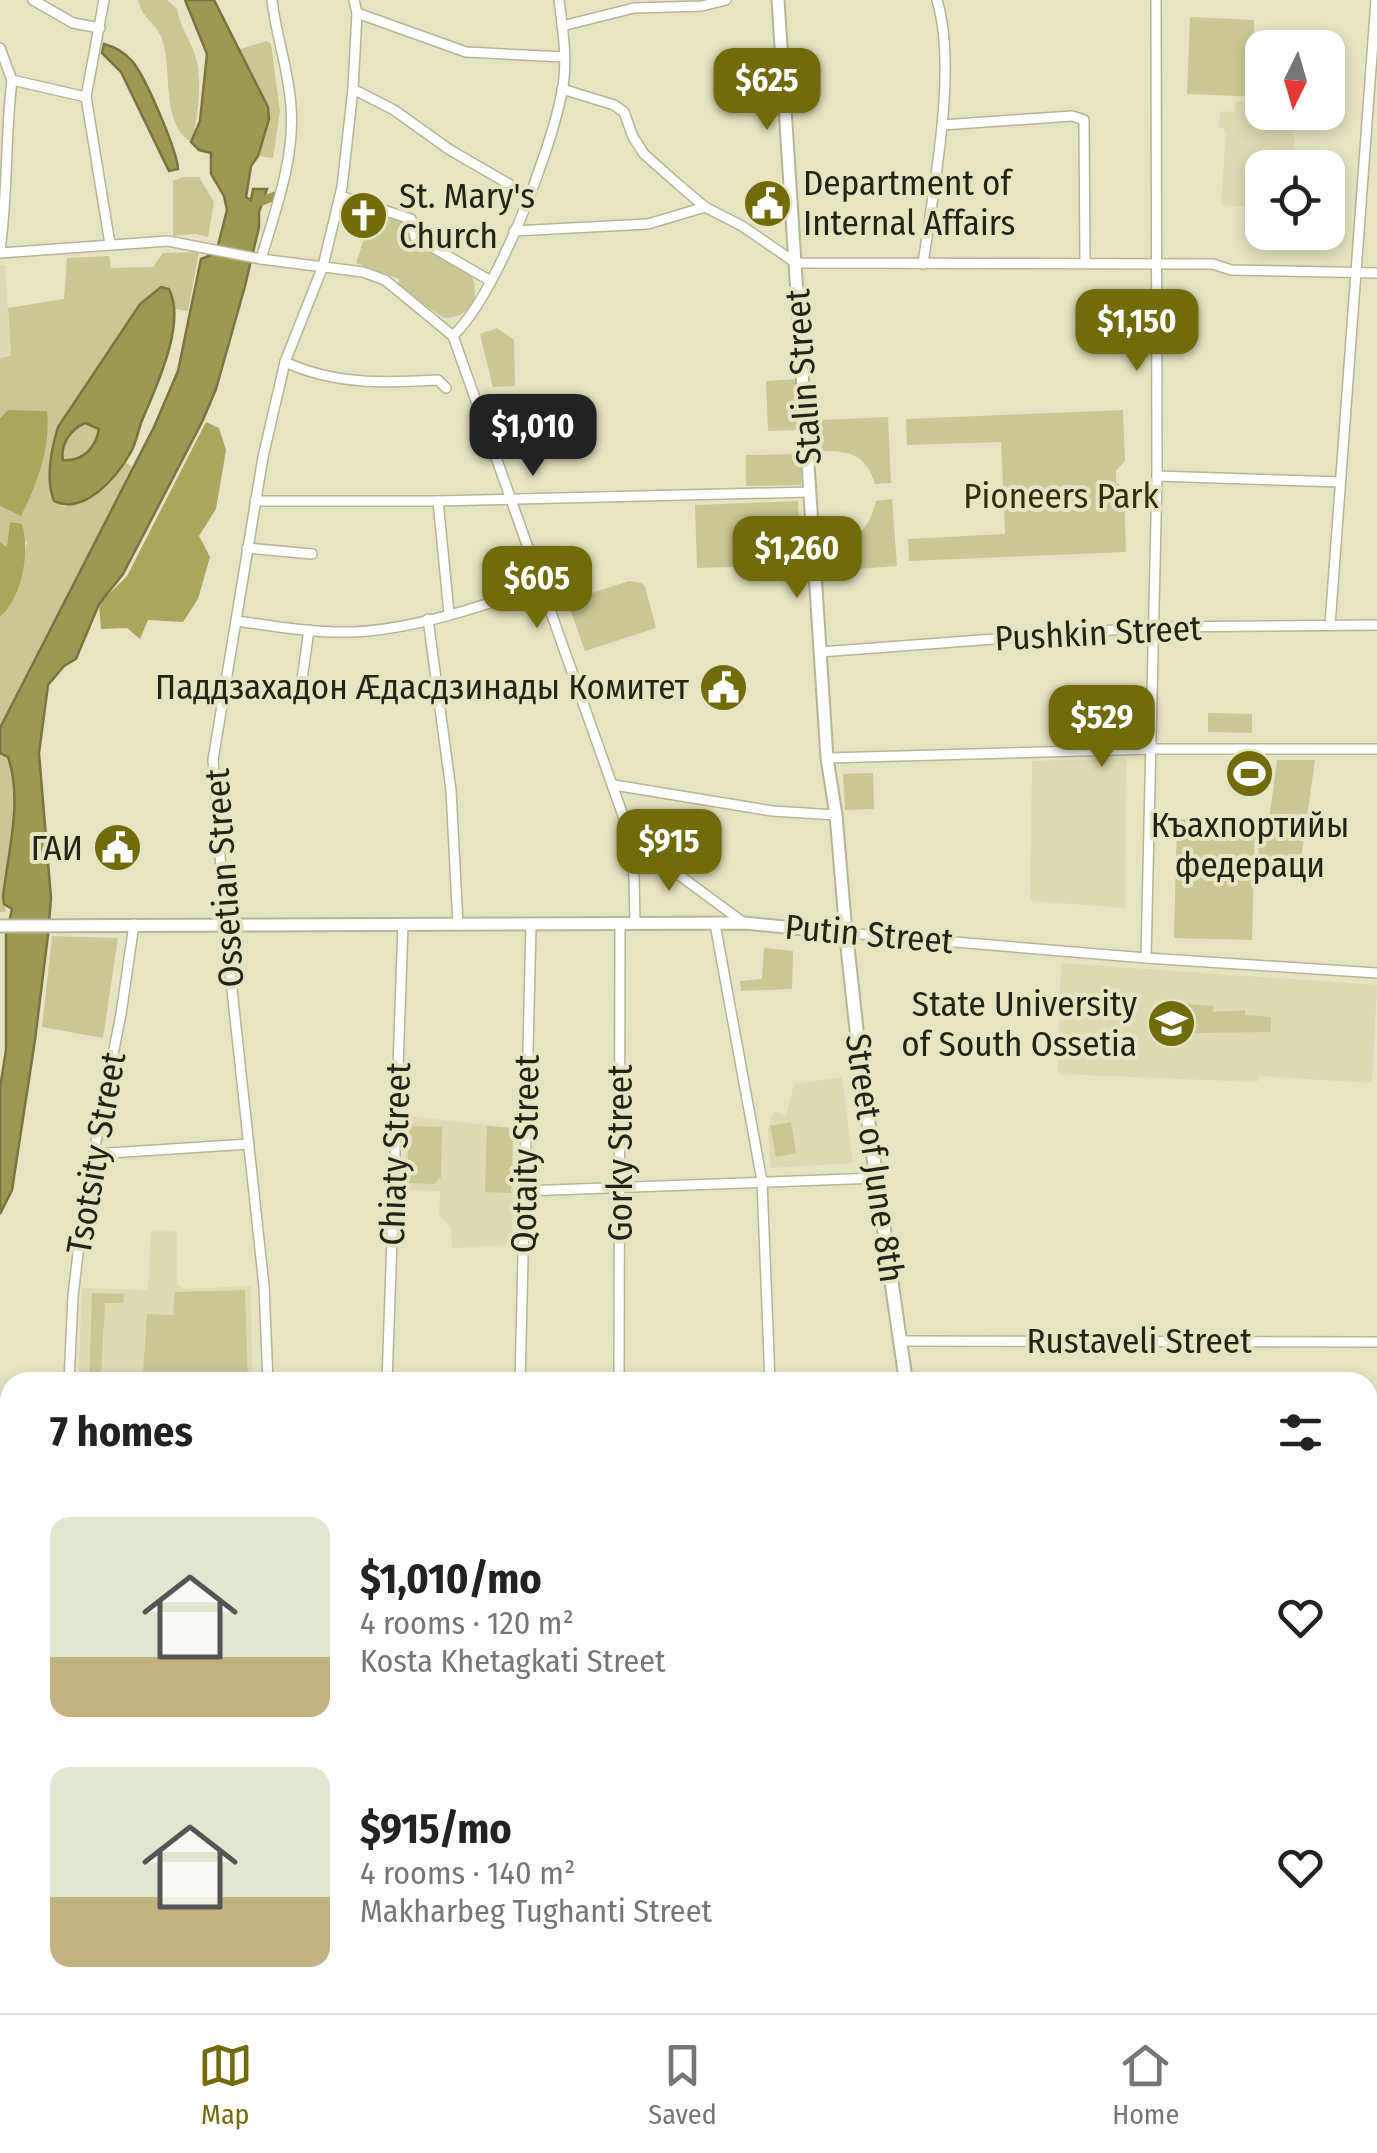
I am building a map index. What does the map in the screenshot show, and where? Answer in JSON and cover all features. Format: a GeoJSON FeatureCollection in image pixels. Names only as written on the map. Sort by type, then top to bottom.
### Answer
{"type":"FeatureCollection","features":[{"type":"Feature","properties":{"kind":"highway","name":"Street of June 8th"},"geometry":{"type":"LineString","coordinates":[[846,933],[905,1372]]}},
{"type":"Feature","properties":{"kind":"main road","name":"Stalin Street"},"geometry":{"type":"LineString","coordinates":[[778,0],[827,758],[846,933]]}},
{"type":"Feature","properties":{"kind":"main road","name":"Putin Street"},"geometry":{"type":"LineString","coordinates":[[0,926],[744,924],[846,933]]}},
{"type":"Feature","properties":{"kind":"street"},"geometry":{"type":"LineString","coordinates":[[33,0],[73,23],[100,28]]}},
{"type":"Feature","properties":{"kind":"street"},"geometry":{"type":"LineString","coordinates":[[104,0],[86,97],[110,244]]}},
{"type":"Feature","properties":{"kind":"street"},"geometry":{"type":"LineString","coordinates":[[261,260],[285,177],[292,112],[272,0]]}},
{"type":"Feature","properties":{"kind":"street","name":"Ossetian Street"},"geometry":{"type":"LineString","coordinates":[[268,1372],[264,1286],[225,925],[213,760],[255,501],[286,362],[323,266],[340,196],[353,89],[357,13],[354,0]]}},
{"type":"Feature","properties":{"kind":"street"},"geometry":{"type":"LineString","coordinates":[[453,336],[479,302],[545,158],[562,89],[564,57],[559,0]]}},
{"type":"Feature","properties":{"kind":"street"},"geometry":{"type":"LineString","coordinates":[[562,26],[634,8],[702,6],[726,0]]}},
{"type":"Feature","properties":{"kind":"street"},"geometry":{"type":"LineString","coordinates":[[923,264],[942,124],[944,24],[937,0]]}},
{"type":"Feature","properties":{"kind":"street"},"geometry":{"type":"LineString","coordinates":[[1146,958],[1157,476],[1156,0]]}},
{"type":"Feature","properties":{"kind":"street"},"geometry":{"type":"LineString","coordinates":[[1330,625],[1376,0]]}},
{"type":"Feature","properties":{"kind":"street"},"geometry":{"type":"LineString","coordinates":[[357,13],[466,52],[564,57]]}},
{"type":"Feature","properties":{"kind":"street"},"geometry":{"type":"LineString","coordinates":[[0,48],[12,80],[4,118],[7,201],[0,252],[168,241],[261,260],[363,272],[385,280],[453,336],[628,828],[635,924]]}},
{"type":"Feature","properties":{"kind":"street"},"geometry":{"type":"LineString","coordinates":[[12,80],[86,97]]}},
{"type":"Feature","properties":{"kind":"street"},"geometry":{"type":"LineString","coordinates":[[353,89],[394,110],[450,150],[528,195]]}},
{"type":"Feature","properties":{"kind":"street"},"geometry":{"type":"LineString","coordinates":[[562,89],[614,105],[624,112],[644,154],[705,207],[742,226],[796,264],[1214,264],[1231,270],[1377,273]]}},
{"type":"Feature","properties":{"kind":"street"},"geometry":{"type":"LineString","coordinates":[[942,124],[1072,116],[1084,120],[1085,263]]}},
{"type":"Feature","properties":{"kind":"street"},"geometry":{"type":"LineString","coordinates":[[340,196],[411,219],[415,236],[489,280]]}},
{"type":"Feature","properties":{"kind":"street"},"geometry":{"type":"LineString","coordinates":[[514,231],[648,224],[705,207]]}},
{"type":"Feature","properties":{"kind":"street"},"geometry":{"type":"LineString","coordinates":[[286,362],[314,375],[373,384],[438,380],[446,388]]}},
{"type":"Feature","properties":{"kind":"street"},"geometry":{"type":"LineString","coordinates":[[1157,476],[1340,482]]}},
{"type":"Feature","properties":{"kind":"street"},"geometry":{"type":"LineString","coordinates":[[255,501],[810,492]]}},
{"type":"Feature","properties":{"kind":"street"},"geometry":{"type":"LineString","coordinates":[[438,501],[448,613]]}},
{"type":"Feature","properties":{"kind":"street"},"geometry":{"type":"LineString","coordinates":[[248,548],[312,554]]}},
{"type":"Feature","properties":{"kind":"street"},"geometry":{"type":"LineString","coordinates":[[236,621],[354,632],[500,600],[541,585]]}},
{"type":"Feature","properties":{"kind":"street"},"geometry":{"type":"LineString","coordinates":[[428,618],[451,790],[458,925]]}},
{"type":"Feature","properties":{"kind":"street","name":"Pushkin Street"},"geometry":{"type":"LineString","coordinates":[[820,652],[1154,627],[1377,624]]}},
{"type":"Feature","properties":{"kind":"street"},"geometry":{"type":"LineString","coordinates":[[302,679],[309,630]]}},
{"type":"Feature","properties":{"kind":"street"},"geometry":{"type":"LineString","coordinates":[[827,758],[1150,749],[1377,748]]}},
{"type":"Feature","properties":{"kind":"street"},"geometry":{"type":"LineString","coordinates":[[614,785],[772,811],[836,815]]}},
{"type":"Feature","properties":{"kind":"street"},"geometry":{"type":"LineString","coordinates":[[628,828],[652,855],[744,924]]}},
{"type":"Feature","properties":{"kind":"street","name":"Tsotsity Street"},"geometry":{"type":"LineString","coordinates":[[70,1372],[73,1296],[84,1202],[121,1014],[134,924]]}},
{"type":"Feature","properties":{"kind":"street","name":"Gorky Street"},"geometry":{"type":"LineString","coordinates":[[619,1372],[620,924]]}},
{"type":"Feature","properties":{"kind":"street"},"geometry":{"type":"LineString","coordinates":[[715,924],[762,1181],[770,1372]]}},
{"type":"Feature","properties":{"kind":"street","name":"Chiaty Street"},"geometry":{"type":"LineString","coordinates":[[387,1372],[403,925]]}},
{"type":"Feature","properties":{"kind":"street","name":"Qotaity Street"},"geometry":{"type":"LineString","coordinates":[[520,1372],[530,925]]}},
{"type":"Feature","properties":{"kind":"street","name":"Putin Street"},"geometry":{"type":"LineString","coordinates":[[846,933],[1377,973]]}},
{"type":"Feature","properties":{"kind":"street"},"geometry":{"type":"LineString","coordinates":[[94,1154],[249,1144]]}},
{"type":"Feature","properties":{"kind":"street"},"geometry":{"type":"LineString","coordinates":[[524,1190],[876,1178]]}},
{"type":"Feature","properties":{"kind":"street","name":"Rustaveli Street"},"geometry":{"type":"LineString","coordinates":[[902,1341],[1377,1342]]}},
{"type":"Feature","properties":{"kind":"shaded area"},"geometry":{"type":"Polygon","coordinates":[[[185,0],[214,0],[268,107],[269,119],[251,166],[246,197],[251,200],[253,189],[267,189],[245,286],[216,389],[202,422],[123,574],[99,604],[76,659],[64,666],[48,685],[39,753],[51,898],[48,935],[12,1190],[0,1214],[6,935],[12,909],[4,904],[3,897],[14,791],[8,757],[0,753],[0,728],[154,427],[178,371],[201,259],[216,253],[227,210],[211,174],[211,153],[199,150],[191,142],[200,121],[207,54],[185,0]]]}},
{"type":"Feature","properties":{"kind":"shaded area"},"geometry":{"type":"Polygon","coordinates":[[[104,44],[122,52],[137,68],[166,130],[178,169],[169,171],[121,72],[102,53],[104,44]]]}},
{"type":"Feature","properties":{"kind":"shaded area"},"geometry":{"type":"Polygon","coordinates":[[[1236,101],[1245,102],[1245,130],[1294,130],[1294,150],[1245,150],[1245,207],[1221,205],[1226,131],[1218,126],[1221,111],[1234,112],[1236,101]]]}},
{"type":"Feature","properties":{"kind":"shaded area"},"geometry":{"type":"Polygon","coordinates":[[[0,265],[5,265],[11,356],[0,358],[0,265]]]}},
{"type":"Feature","properties":{"kind":"shaded area"},"geometry":{"type":"Polygon","coordinates":[[[161,287],[169,289],[174,320],[161,375],[133,449],[99,492],[77,503],[54,501],[49,474],[58,427],[140,304],[161,287]],[[85,423],[75,429],[65,443],[63,460],[77,459],[87,452],[99,429],[85,423]]]}},
{"type":"Feature","properties":{"kind":"shaded area"},"geometry":{"type":"Polygon","coordinates":[[[8,410],[47,411],[42,465],[21,516],[0,506],[0,418],[8,410]]]}},
{"type":"Feature","properties":{"kind":"shaded area"},"geometry":{"type":"Polygon","coordinates":[[[206,422],[219,428],[226,450],[216,509],[199,536],[210,557],[198,599],[183,622],[148,620],[140,639],[127,628],[101,629],[99,604],[127,576],[206,422]]]}},
{"type":"Feature","properties":{"kind":"shaded area"},"geometry":{"type":"Polygon","coordinates":[[[10,522],[22,524],[25,560],[14,598],[0,617],[0,542],[7,547],[10,522]]]}},
{"type":"Feature","properties":{"kind":"shaded area"},"geometry":{"type":"Polygon","coordinates":[[[1126,758],[1125,908],[1030,901],[1032,761],[1126,758]]]}},
{"type":"Feature","properties":{"kind":"shaded area","name":"State University of South Ossetia"},"geometry":{"type":"Polygon","coordinates":[[[1061,963],[1377,985],[1372,1083],[1260,1076],[1257,1082],[1058,1074],[1061,963]]]}},
{"type":"Feature","properties":{"kind":"shaded area"},"geometry":{"type":"Polygon","coordinates":[[[842,1077],[853,1163],[771,1168],[768,1128],[774,1112],[786,1115],[794,1084],[842,1077]]]}},
{"type":"Feature","properties":{"kind":"shaded area"},"geometry":{"type":"Polygon","coordinates":[[[407,1116],[514,1128],[512,1245],[452,1248],[451,1227],[439,1215],[440,1191],[404,1190],[407,1116]]]}},
{"type":"Feature","properties":{"kind":"shaded area"},"geometry":{"type":"Polygon","coordinates":[[[151,1230],[177,1231],[177,1284],[183,1289],[251,1286],[252,1372],[78,1372],[82,1288],[148,1290],[151,1230]]]}},
{"type":"Feature","properties":{"kind":"green space"},"geometry":{"type":"Polygon","coordinates":[[[138,0],[167,0],[177,9],[195,55],[199,92],[191,142],[181,133],[171,109],[162,39],[138,0]]]}},
{"type":"Feature","properties":{"kind":"green space"},"geometry":{"type":"Polygon","coordinates":[[[1190,17],[1254,20],[1254,30],[1245,30],[1245,96],[1187,94],[1190,17]]]}},
{"type":"Feature","properties":{"kind":"green space"},"geometry":{"type":"Polygon","coordinates":[[[267,41],[271,44],[280,111],[273,158],[258,156],[269,114],[237,50],[267,41]]]}},
{"type":"Feature","properties":{"kind":"green space"},"geometry":{"type":"Polygon","coordinates":[[[199,177],[214,202],[208,237],[173,236],[173,181],[199,177]]]}},
{"type":"Feature","properties":{"kind":"green space"},"geometry":{"type":"Polygon","coordinates":[[[378,211],[409,221],[411,240],[470,273],[475,290],[467,310],[444,318],[399,287],[399,279],[356,263],[378,211]]]}},
{"type":"Feature","properties":{"kind":"green space"},"geometry":{"type":"Polygon","coordinates":[[[199,252],[188,311],[175,309],[170,289],[162,287],[140,304],[58,427],[50,464],[54,502],[65,507],[95,494],[123,461],[133,467],[0,728],[0,617],[16,592],[27,541],[7,548],[0,542],[0,506],[20,515],[47,411],[8,410],[0,418],[0,358],[11,356],[8,308],[64,299],[67,258],[109,256],[111,268],[153,267],[163,253],[199,252]]]}},
{"type":"Feature","properties":{"kind":"green space"},"geometry":{"type":"Polygon","coordinates":[[[497,328],[514,340],[515,386],[493,387],[480,334],[497,328]]]}},
{"type":"Feature","properties":{"kind":"green space"},"geometry":{"type":"Polygon","coordinates":[[[797,379],[800,430],[768,431],[766,381],[797,379]]]}},
{"type":"Feature","properties":{"kind":"green space","name":"Pioneers Park"},"geometry":{"type":"Polygon","coordinates":[[[1123,410],[1125,461],[1116,471],[1116,482],[1124,488],[1126,552],[909,561],[908,539],[1005,534],[1001,442],[907,445],[906,419],[1123,410]]]}},
{"type":"Feature","properties":{"kind":"green space"},"geometry":{"type":"Polygon","coordinates":[[[888,417],[891,483],[875,484],[867,467],[856,457],[822,451],[820,420],[888,417]]]}},
{"type":"Feature","properties":{"kind":"green space"},"geometry":{"type":"Polygon","coordinates":[[[85,423],[99,429],[92,448],[77,459],[63,460],[68,438],[85,423]]]}},
{"type":"Feature","properties":{"kind":"green space"},"geometry":{"type":"Polygon","coordinates":[[[801,454],[801,485],[746,486],[746,455],[801,454]]]}},
{"type":"Feature","properties":{"kind":"green space"},"geometry":{"type":"Polygon","coordinates":[[[892,499],[897,566],[829,571],[827,539],[860,531],[876,501],[892,499]]]}},
{"type":"Feature","properties":{"kind":"green space"},"geometry":{"type":"Polygon","coordinates":[[[798,501],[801,565],[697,568],[695,505],[798,501]]]}},
{"type":"Feature","properties":{"kind":"green space"},"geometry":{"type":"Polygon","coordinates":[[[629,581],[645,587],[656,628],[585,651],[567,601],[629,581]]]}},
{"type":"Feature","properties":{"kind":"green space"},"geometry":{"type":"Polygon","coordinates":[[[1208,713],[1252,714],[1252,733],[1208,732],[1208,713]]]}},
{"type":"Feature","properties":{"kind":"green space"},"geometry":{"type":"Polygon","coordinates":[[[0,753],[8,757],[14,791],[3,896],[6,912],[0,912],[0,753]]]}},
{"type":"Feature","properties":{"kind":"green space"},"geometry":{"type":"Polygon","coordinates":[[[1277,760],[1315,760],[1299,874],[1258,871],[1259,822],[1269,822],[1277,760]]]}},
{"type":"Feature","properties":{"kind":"green space"},"geometry":{"type":"Polygon","coordinates":[[[873,773],[874,809],[845,810],[843,774],[873,773]]]}},
{"type":"Feature","properties":{"kind":"green space"},"geometry":{"type":"Polygon","coordinates":[[[1177,819],[1255,821],[1252,940],[1174,938],[1177,819]]]}},
{"type":"Feature","properties":{"kind":"green space"},"geometry":{"type":"Polygon","coordinates":[[[52,936],[118,938],[103,1038],[42,1027],[52,936]]]}},
{"type":"Feature","properties":{"kind":"green space"},"geometry":{"type":"Polygon","coordinates":[[[764,948],[793,951],[792,989],[741,991],[740,981],[762,979],[764,948]]]}},
{"type":"Feature","properties":{"kind":"green space"},"geometry":{"type":"Polygon","coordinates":[[[1188,1004],[1213,1006],[1213,1012],[1245,1010],[1245,1015],[1271,1017],[1271,1032],[1187,1033],[1188,1004]]]}},
{"type":"Feature","properties":{"kind":"green space"},"geometry":{"type":"Polygon","coordinates":[[[791,1122],[796,1153],[776,1157],[770,1126],[791,1122]]]}},
{"type":"Feature","properties":{"kind":"green space"},"geometry":{"type":"Polygon","coordinates":[[[409,1126],[442,1127],[441,1177],[434,1184],[407,1183],[409,1126]]]}},
{"type":"Feature","properties":{"kind":"green space"},"geometry":{"type":"Polygon","coordinates":[[[487,1126],[513,1128],[511,1193],[485,1192],[487,1126]]]}},
{"type":"Feature","properties":{"kind":"green space"},"geometry":{"type":"Polygon","coordinates":[[[245,1290],[248,1372],[143,1372],[147,1314],[173,1315],[175,1292],[245,1290]]]}},
{"type":"Feature","properties":{"kind":"green space"},"geometry":{"type":"Polygon","coordinates":[[[92,1293],[124,1294],[123,1303],[105,1303],[101,1372],[89,1372],[92,1293]]]}},
{"type":"Feature","properties":{"kind":"waterway"},"geometry":{"type":"LineString","coordinates":[[259,202],[275,196]]}},
{"type":"Feature","properties":{"kind":"place","name":"Department of Internal Affairs"},"geometry":{"type":"Point","coordinates":[768,203]}},
{"type":"Feature","properties":{"kind":"place","name":"St. Mary's Church"},"geometry":{"type":"Point","coordinates":[364,216]}},
{"type":"Feature","properties":{"kind":"place","name":"Паддзахадон Æдасдзинады Комитет"},"geometry":{"type":"Point","coordinates":[724,687]}},
{"type":"Feature","properties":{"kind":"place","name":"Къахпортийы федераци"},"geometry":{"type":"Point","coordinates":[1250,773]}},
{"type":"Feature","properties":{"kind":"place","name":"ГАИ"},"geometry":{"type":"Point","coordinates":[118,848]}},
{"type":"Feature","properties":{"kind":"place","name":"State University of South Ossetia"},"geometry":{"type":"Point","coordinates":[1172,1024]}}]}
